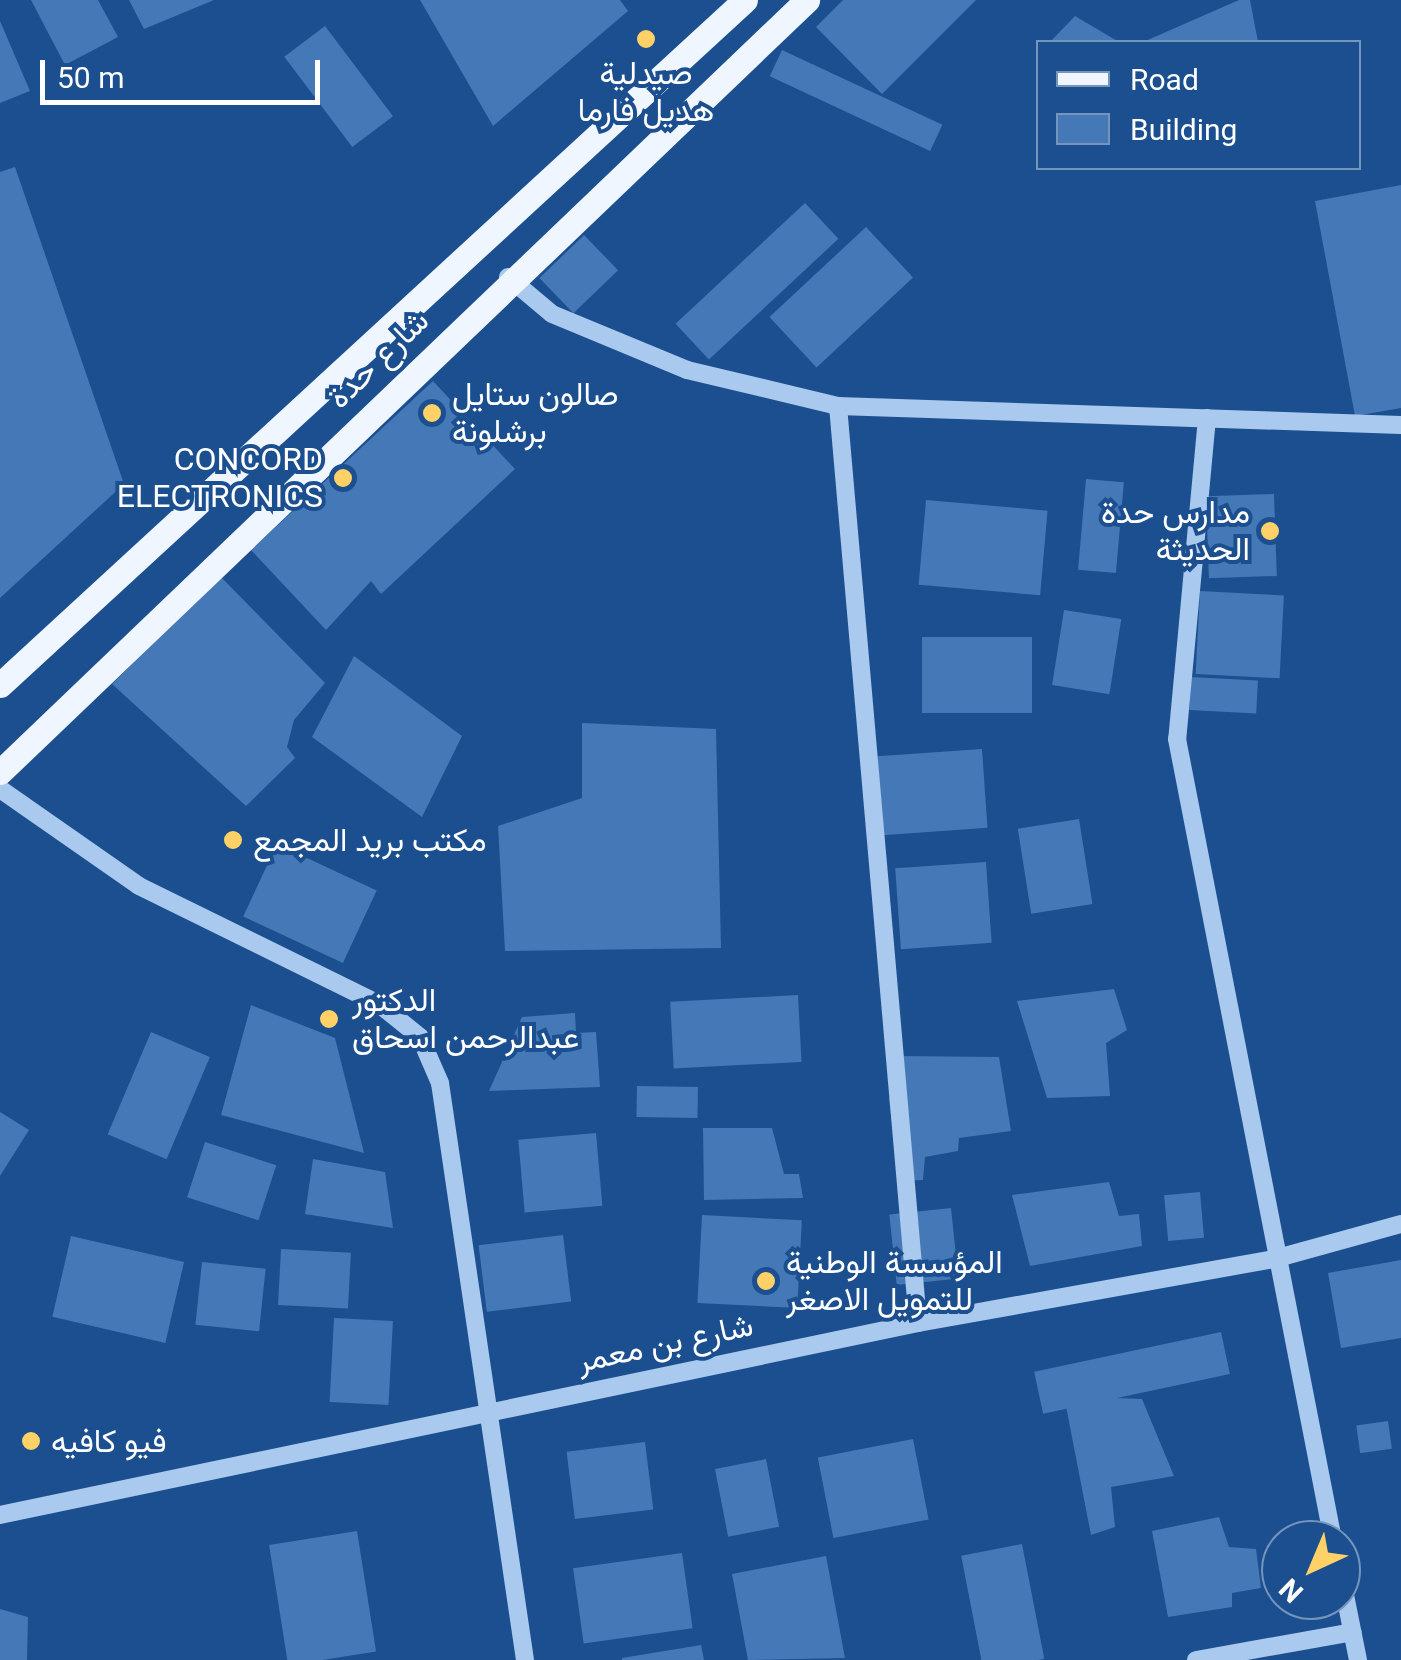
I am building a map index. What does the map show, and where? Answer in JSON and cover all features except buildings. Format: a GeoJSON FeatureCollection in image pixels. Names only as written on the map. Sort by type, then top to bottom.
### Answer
{"type":"FeatureCollection","features":[{"type":"Feature","properties":{"kind":"main road","name":"شارع حدة"},"geometry":{"type":"LineString","coordinates":[[0,685],[745,0]]}},
{"type":"Feature","properties":{"kind":"main road","name":"شارع حدة"},"geometry":{"type":"LineString","coordinates":[[0,772],[508,277],[807,0]]}},
{"type":"Feature","properties":{"kind":"street"},"geometry":{"type":"LineString","coordinates":[[508,277],[552,314],[687,370],[838,406],[1401,426]]}},
{"type":"Feature","properties":{"kind":"street"},"geometry":{"type":"LineString","coordinates":[[838,406],[918,1322]]}},
{"type":"Feature","properties":{"kind":"street"},"geometry":{"type":"LineString","coordinates":[[1207,418],[1178,738],[1274,1258],[1330,1520]]}},
{"type":"Feature","properties":{"kind":"street"},"geometry":{"type":"LineString","coordinates":[[0,788],[139,886],[379,1004],[420,1037],[440,1083],[485,1411],[526,1660]]}},
{"type":"Feature","properties":{"kind":"street","name":"شارع بن معمر"},"geometry":{"type":"LineString","coordinates":[[0,1515],[918,1322],[1274,1258],[1401,1224]]}},
{"type":"Feature","properties":{"kind":"street"},"geometry":{"type":"LineString","coordinates":[[1350,1620],[1358,1660]]}},
{"type":"Feature","properties":{"kind":"street"},"geometry":{"type":"LineString","coordinates":[[1196,1660],[1353,1632]]}},
{"type":"Feature","properties":{"kind":"place","name":"صيدلية هديل فارما"},"geometry":{"type":"Point","coordinates":[646,39]}},
{"type":"Feature","properties":{"kind":"place","name":"صالون ستايل برشلونة"},"geometry":{"type":"Point","coordinates":[432,413]}},
{"type":"Feature","properties":{"kind":"place","name":"CONCORD ELECTRONICS"},"geometry":{"type":"Point","coordinates":[343,478]}},
{"type":"Feature","properties":{"kind":"place","name":"مدارس حدة الحديثة"},"geometry":{"type":"Point","coordinates":[1270,531]}},
{"type":"Feature","properties":{"kind":"place","name":"مكتب بريد المجمع"},"geometry":{"type":"Point","coordinates":[233,840]}},
{"type":"Feature","properties":{"kind":"place","name":"الدكتور عبدالرحمن اسحاق"},"geometry":{"type":"Point","coordinates":[329,1019]}},
{"type":"Feature","properties":{"kind":"place","name":"المؤسسة الوطنية للتمويل الاصغر"},"geometry":{"type":"Point","coordinates":[766,1281]}},
{"type":"Feature","properties":{"kind":"place","name":"فيو كافيه"},"geometry":{"type":"Point","coordinates":[31,1441]}}]}
